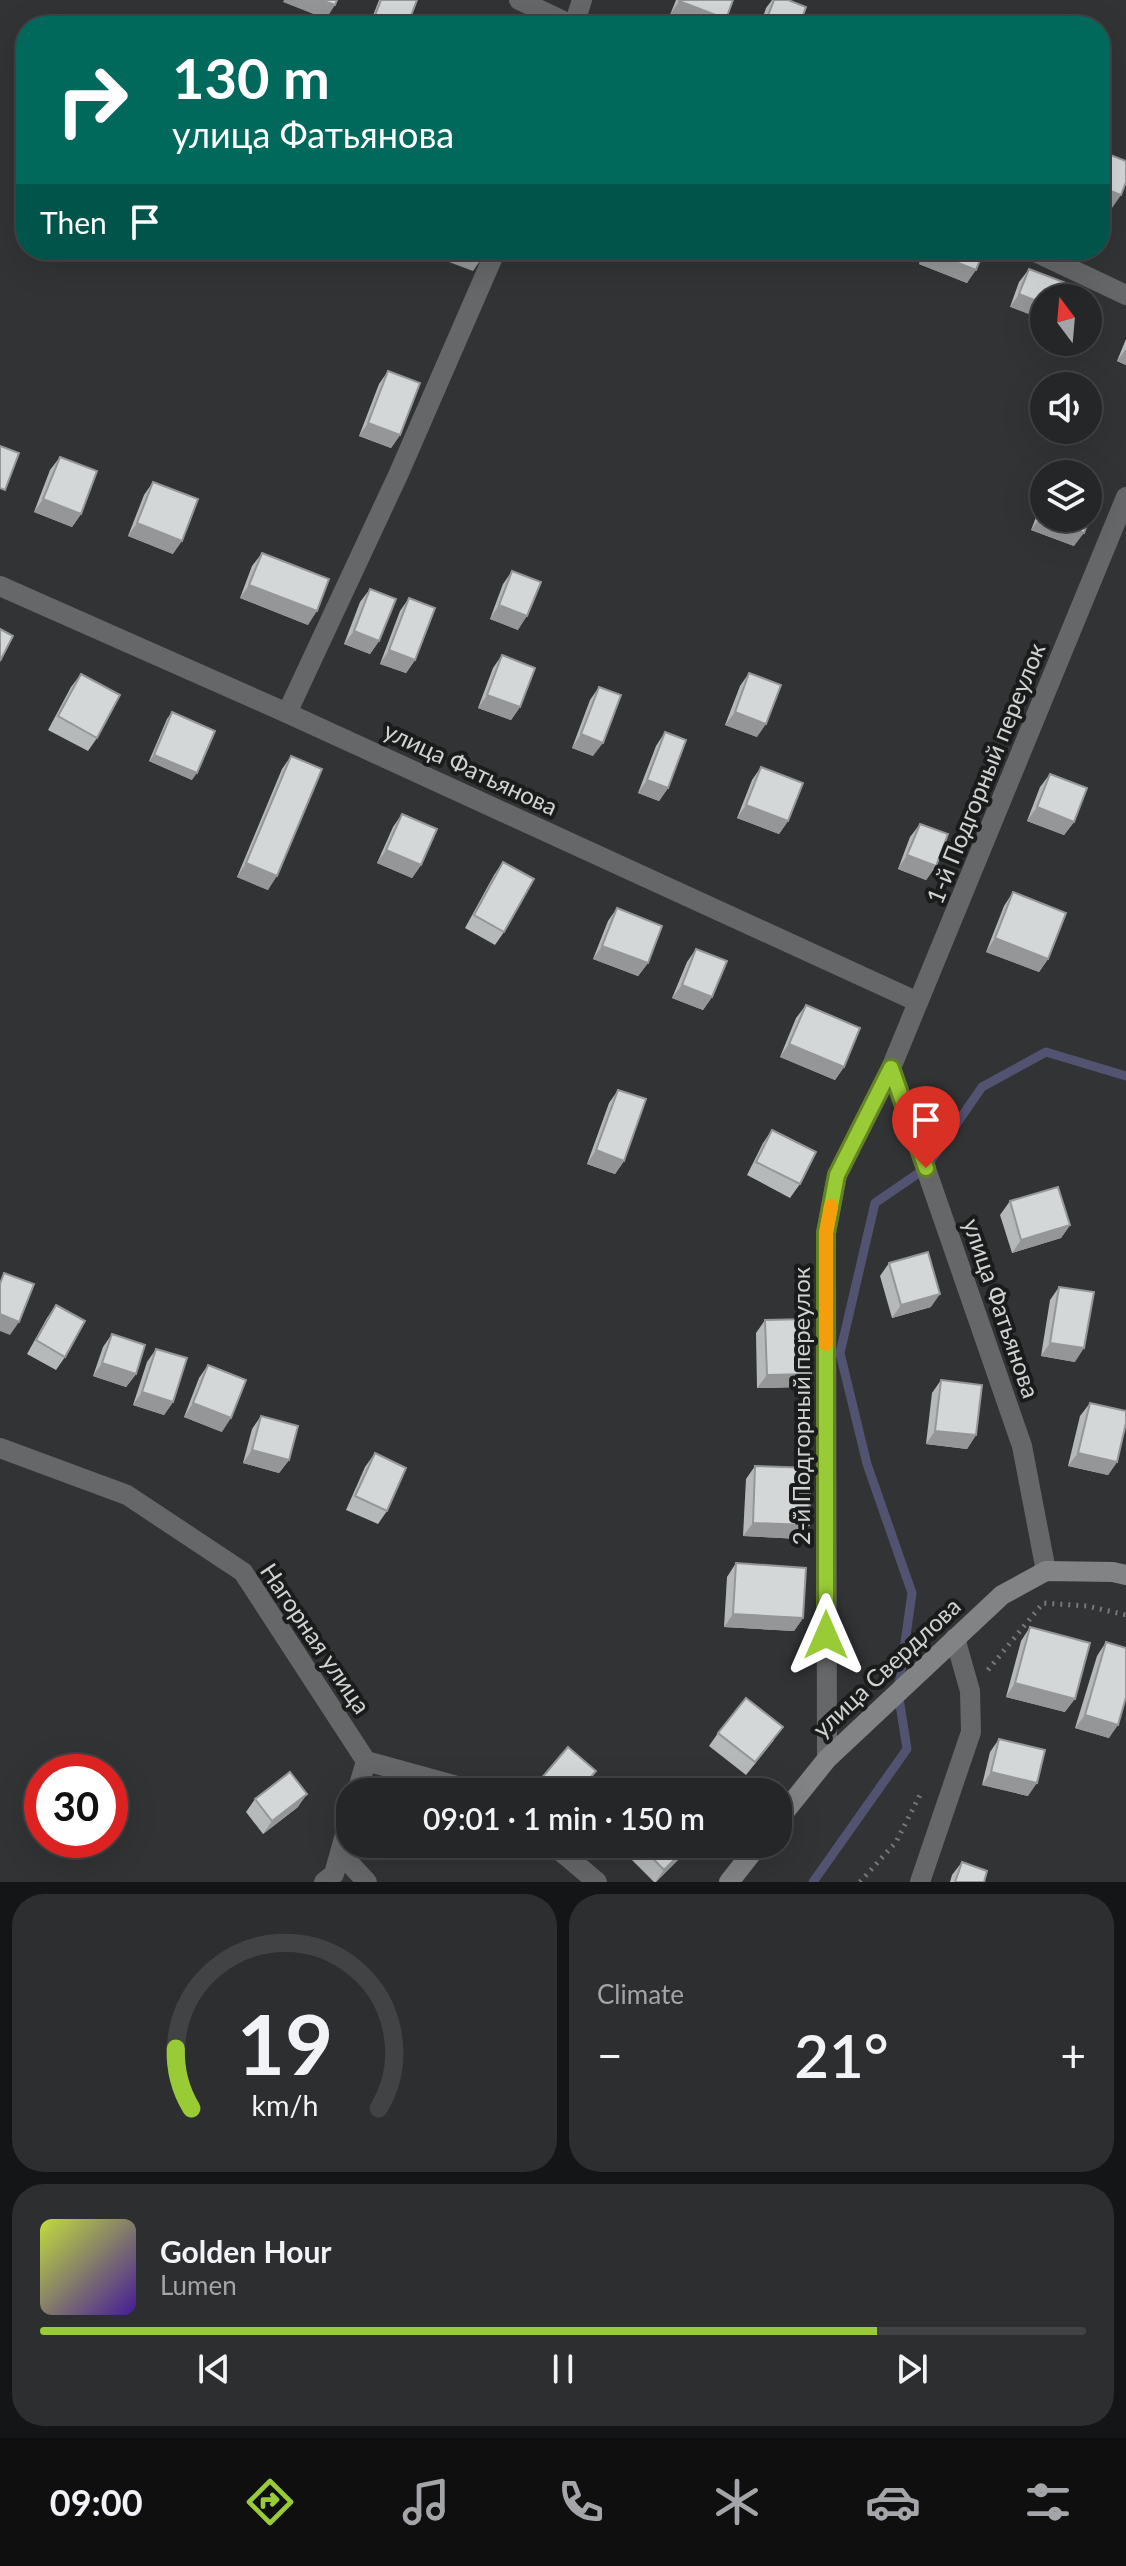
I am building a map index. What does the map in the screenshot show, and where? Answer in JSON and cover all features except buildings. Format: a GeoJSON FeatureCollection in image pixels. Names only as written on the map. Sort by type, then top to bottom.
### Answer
{"type":"FeatureCollection","features":[{"type":"Feature","properties":{"kind":"main road"},"geometry":{"type":"LineString","coordinates":[[1046,1571],[1126,1575]]}},
{"type":"Feature","properties":{"kind":"main road","name":"улица Свердлова"},"geometry":{"type":"LineString","coordinates":[[792,1803],[827,1759],[1002,1595],[1046,1571]]}},
{"type":"Feature","properties":{"kind":"main road"},"geometry":{"type":"LineString","coordinates":[[729,1882],[748,1858]]}},
{"type":"Feature","properties":{"kind":"street"},"geometry":{"type":"LineString","coordinates":[[519,0],[553,16]]}},
{"type":"Feature","properties":{"kind":"street"},"geometry":{"type":"LineString","coordinates":[[287,713],[399,473],[492,260]]}},
{"type":"Feature","properties":{"kind":"street"},"geometry":{"type":"LineString","coordinates":[[1052,260],[1126,295]]}},
{"type":"Feature","properties":{"kind":"street","name":"1-й Подгорный переулок"},"geometry":{"type":"LineString","coordinates":[[891,1068],[1126,497]]}},
{"type":"Feature","properties":{"kind":"street","name":"улица Фатьянова"},"geometry":{"type":"LineString","coordinates":[[0,586],[287,713],[918,1002]]}},
{"type":"Feature","properties":{"kind":"street","name":"улица Фатьянова"},"geometry":{"type":"LineString","coordinates":[[891,1068],[1022,1446],[1046,1571]]}},
{"type":"Feature","properties":{"kind":"street","name":"2-й Подгорный переулок"},"geometry":{"type":"LineString","coordinates":[[827,1759],[826,1233],[837,1175],[891,1068]]}},
{"type":"Feature","properties":{"kind":"street","name":"Нагорная улица"},"geometry":{"type":"LineString","coordinates":[[0,1448],[127,1495],[243,1572],[366,1761]]}},
{"type":"Feature","properties":{"kind":"street"},"geometry":{"type":"LineString","coordinates":[[920,1882],[971,1732],[970,1691],[955,1638]]}},
{"type":"Feature","properties":{"kind":"street"},"geometry":{"type":"LineString","coordinates":[[361,1778],[366,1761],[428,1778]]}},
{"type":"Feature","properties":{"kind":"street"},"geometry":{"type":"LineString","coordinates":[[324,1882],[334,1874],[339,1858]]}},
{"type":"Feature","properties":{"kind":"street"},"geometry":{"type":"LineString","coordinates":[[345,1858],[367,1882]]}},
{"type":"Feature","properties":{"kind":"street"},"geometry":{"type":"LineString","coordinates":[[569,1858],[597,1882]]}},
{"type":"Feature","properties":{"kind":"waterway"},"geometry":{"type":"LineString","coordinates":[[813,1882],[907,1749],[898,1692],[912,1593],[867,1464],[840,1353],[875,1203],[926,1168],[982,1087],[1046,1052],[1126,1076]]}},
{"type":"Feature","properties":{"kind":"slow traffic"},"geometry":{"type":"LineString","coordinates":[[826,1344],[826,1233],[831,1206]]}},
{"type":"Feature","properties":{"kind":"route"},"geometry":{"type":"LineString","coordinates":[[826,1635],[826,1233],[837,1175],[891,1068],[926,1168]]}}]}
